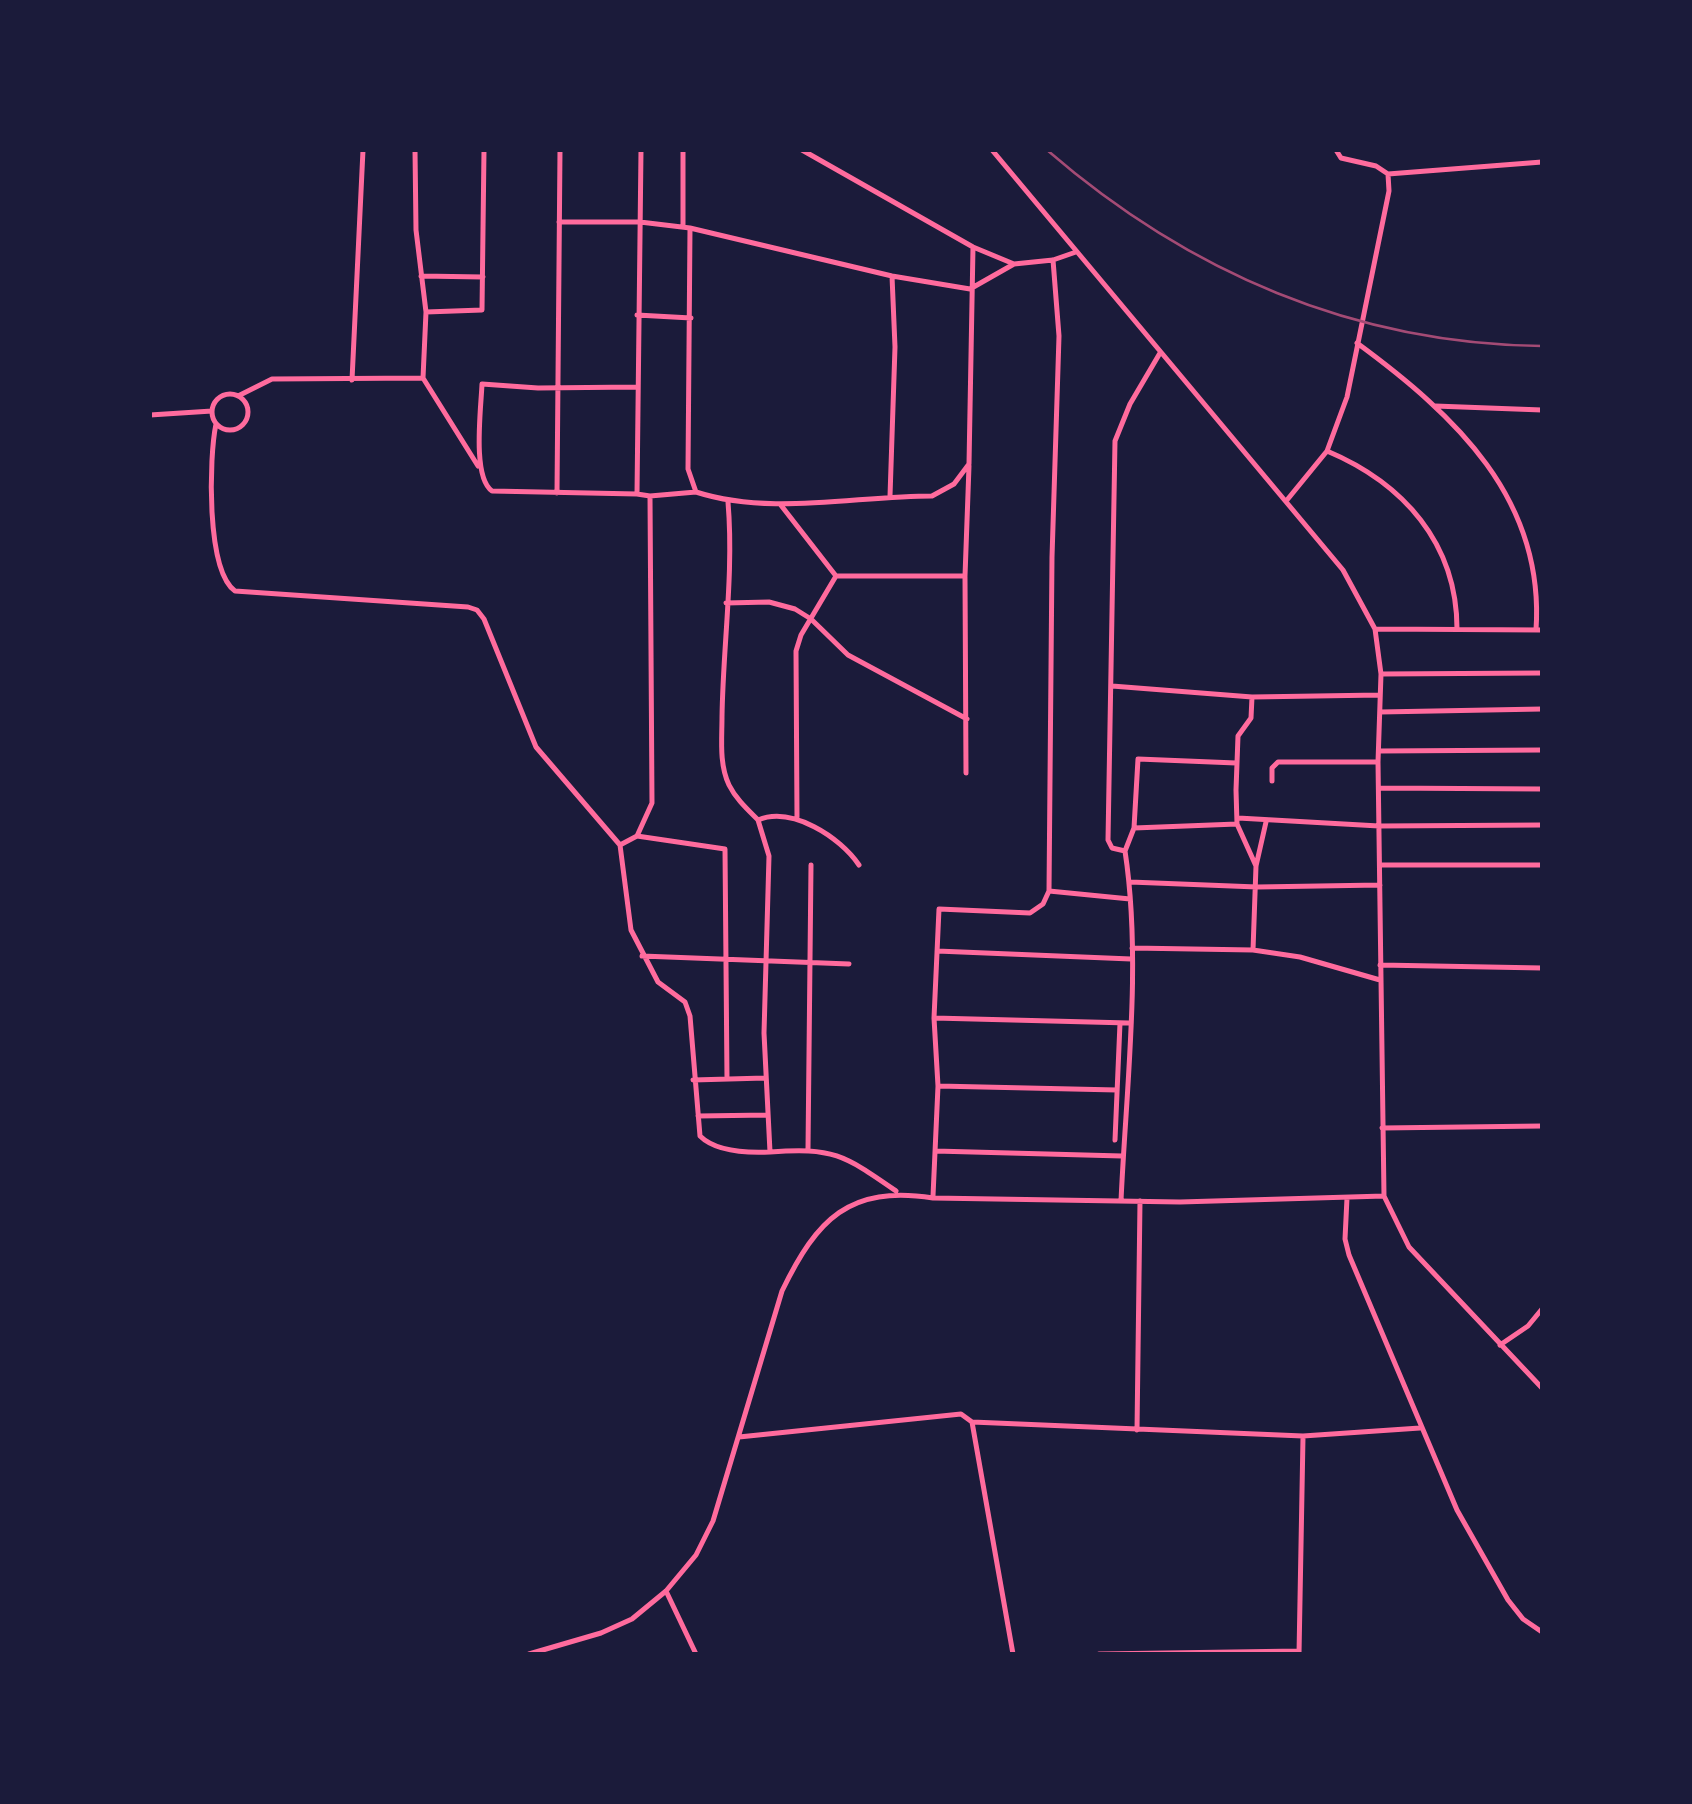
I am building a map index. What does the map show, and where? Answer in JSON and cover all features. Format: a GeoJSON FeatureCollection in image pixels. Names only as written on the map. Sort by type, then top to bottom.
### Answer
{"type":"FeatureCollection","features":[{"type":"Feature","properties":{"kind":"street"},"geometry":{"type":"LineString","coordinates":[[352,380],[362,150]]}},
{"type":"Feature","properties":{"kind":"street"},"geometry":{"type":"LineString","coordinates":[[416,150],[416,230],[426,312],[423,378],[480,468]]}},
{"type":"Feature","properties":{"kind":"street"},"geometry":{"type":"LineString","coordinates":[[426,312],[482,310],[484,150]]}},
{"type":"Feature","properties":{"kind":"street"},"geometry":{"type":"LineString","coordinates":[[557,493],[560,150]]}},
{"type":"Feature","properties":{"kind":"street"},"geometry":{"type":"LineString","coordinates":[[638,494],[641,150]]}},
{"type":"Feature","properties":{"kind":"street"},"geometry":{"type":"LineString","coordinates":[[684,150],[692,318],[687,462],[696,492]]}},
{"type":"Feature","properties":{"kind":"street"},"geometry":{"type":"LineString","coordinates":[[802,150],[973,247],[1014,264]]}},
{"type":"Feature","properties":{"kind":"street"},"geometry":{"type":"LineString","coordinates":[[992,150],[1343,570],[1375,629],[1380,674],[1384,1196],[1409,1247],[1542,1388]]}},
{"type":"Feature","properties":{"kind":"street"},"geometry":{"type":"LineString","coordinates":[[1336,150],[1341,158],[1376,166],[1388,174],[1542,162]]}},
{"type":"Feature","properties":{"kind":"street"},"geometry":{"type":"LineString","coordinates":[[1287,500],[1327,451],[1347,397],[1389,192],[1388,174]]}},
{"type":"Feature","properties":{"kind":"street"},"geometry":{"type":"LineString","coordinates":[[559,222],[640,222],[687,228],[892,276],[970,288],[1014,264],[1053,260],[1078,251]]}},
{"type":"Feature","properties":{"kind":"street"},"geometry":{"type":"LineString","coordinates":[[966,773],[965,576],[973,247]]}},
{"type":"Feature","properties":{"kind":"street"},"geometry":{"type":"LineString","coordinates":[[933,1198],[939,909],[1030,913],[1043,904],[1048,891],[1059,336],[1053,260]]}},
{"type":"Feature","properties":{"kind":"street"},"geometry":{"type":"LineString","coordinates":[[421,276],[483,277]]}},
{"type":"Feature","properties":{"kind":"street"},"geometry":{"type":"LineString","coordinates":[[890,496],[895,347],[892,276]]}},
{"type":"Feature","properties":{"kind":"street"},"geometry":{"type":"LineString","coordinates":[[637,316],[692,318]]}},
{"type":"Feature","properties":{"kind":"street"},"geometry":{"type":"LineString","coordinates":[[1357,343],[1434,406],[1481,455],[1511,502],[1536,577],[1539,630],[1375,629]]}},
{"type":"Feature","properties":{"kind":"street"},"geometry":{"type":"LineString","coordinates":[[1125,851],[1117,851],[1108,840],[1115,441],[1130,404],[1160,353]]}},
{"type":"Feature","properties":{"kind":"street"},"geometry":{"type":"LineString","coordinates":[[423,378],[272,379],[238,396],[221,396],[212,412],[216,424],[211,474],[213,524],[223,578],[228,586],[247,594],[477,610],[536,747],[620,845],[626,908],[642,956],[666,991],[686,1006],[690,1016],[700,1136],[708,1144],[740,1151],[808,1149],[842,1156],[898,1192]]}},
{"type":"Feature","properties":{"kind":"street"},"geometry":{"type":"LineString","coordinates":[[638,386],[556,388],[482,384],[480,468],[484,485],[492,491],[650,496],[696,492],[728,502],[780,504],[932,496],[954,484],[969,464]]}},
{"type":"Feature","properties":{"kind":"street"},"geometry":{"type":"LineString","coordinates":[[216,424],[226,430],[243,425],[248,409],[238,396]]}},
{"type":"Feature","properties":{"kind":"street"},"geometry":{"type":"LineString","coordinates":[[1434,406],[1542,410]]}},
{"type":"Feature","properties":{"kind":"street"},"geometry":{"type":"LineString","coordinates":[[150,415],[212,412]]}},
{"type":"Feature","properties":{"kind":"street"},"geometry":{"type":"LineString","coordinates":[[1327,451],[1361,465],[1382,480],[1428,529],[1448,571],[1457,608],[1457,629]]}},
{"type":"Feature","properties":{"kind":"street"},"geometry":{"type":"LineString","coordinates":[[638,836],[652,802],[650,496]]}},
{"type":"Feature","properties":{"kind":"street"},"geometry":{"type":"LineString","coordinates":[[728,502],[731,538],[722,760],[738,800],[758,820],[769,856],[765,1078],[770,1152]]}},
{"type":"Feature","properties":{"kind":"street"},"geometry":{"type":"LineString","coordinates":[[780,504],[836,576]]}},
{"type":"Feature","properties":{"kind":"street"},"geometry":{"type":"LineString","coordinates":[[836,576],[965,576]]}},
{"type":"Feature","properties":{"kind":"street"},"geometry":{"type":"LineString","coordinates":[[797,817],[796,651],[836,576]]}},
{"type":"Feature","properties":{"kind":"street"},"geometry":{"type":"LineString","coordinates":[[726,604],[769,602],[795,609],[848,655],[967,719]]}},
{"type":"Feature","properties":{"kind":"street"},"geometry":{"type":"LineString","coordinates":[[1380,674],[1542,674]]}},
{"type":"Feature","properties":{"kind":"street"},"geometry":{"type":"LineString","coordinates":[[1112,686],[1252,697],[1380,695]]}},
{"type":"Feature","properties":{"kind":"street"},"geometry":{"type":"LineString","coordinates":[[1252,697],[1251,718],[1238,736],[1236,763],[1238,821],[1256,866]]}},
{"type":"Feature","properties":{"kind":"street"},"geometry":{"type":"LineString","coordinates":[[1380,712],[1542,710]]}},
{"type":"Feature","properties":{"kind":"street"},"geometry":{"type":"LineString","coordinates":[[1378,751],[1542,750]]}},
{"type":"Feature","properties":{"kind":"street"},"geometry":{"type":"LineString","coordinates":[[1121,1201],[1132,948],[1125,851],[1134,828],[1138,759],[1236,763]]}},
{"type":"Feature","properties":{"kind":"street"},"geometry":{"type":"LineString","coordinates":[[1272,781],[1272,768],[1278,762],[1378,762]]}},
{"type":"Feature","properties":{"kind":"street"},"geometry":{"type":"LineString","coordinates":[[1380,788],[1542,789]]}},
{"type":"Feature","properties":{"kind":"street"},"geometry":{"type":"LineString","coordinates":[[758,820],[797,817],[851,854],[859,866]]}},
{"type":"Feature","properties":{"kind":"street"},"geometry":{"type":"LineString","coordinates":[[1134,828],[1238,821],[1379,826],[1542,825]]}},
{"type":"Feature","properties":{"kind":"street"},"geometry":{"type":"LineString","coordinates":[[1254,950],[1256,866],[1266,822]]}},
{"type":"Feature","properties":{"kind":"street"},"geometry":{"type":"LineString","coordinates":[[620,845],[638,836],[724,849],[727,1079]]}},
{"type":"Feature","properties":{"kind":"street"},"geometry":{"type":"LineString","coordinates":[[808,1149],[811,865]]}},
{"type":"Feature","properties":{"kind":"street"},"geometry":{"type":"LineString","coordinates":[[1380,866],[1542,865]]}},
{"type":"Feature","properties":{"kind":"street"},"geometry":{"type":"LineString","coordinates":[[1130,882],[1257,888],[1380,885]]}},
{"type":"Feature","properties":{"kind":"street"},"geometry":{"type":"LineString","coordinates":[[1048,891],[1131,899]]}},
{"type":"Feature","properties":{"kind":"street"},"geometry":{"type":"LineString","coordinates":[[1132,948],[1254,950],[1300,957],[1380,980]]}},
{"type":"Feature","properties":{"kind":"street"},"geometry":{"type":"LineString","coordinates":[[937,950],[1131,959]]}},
{"type":"Feature","properties":{"kind":"street"},"geometry":{"type":"LineString","coordinates":[[642,956],[849,964]]}},
{"type":"Feature","properties":{"kind":"street"},"geometry":{"type":"LineString","coordinates":[[1380,965],[1542,968]]}},
{"type":"Feature","properties":{"kind":"street"},"geometry":{"type":"LineString","coordinates":[[934,1018],[1129,1023]]}},
{"type":"Feature","properties":{"kind":"street"},"geometry":{"type":"LineString","coordinates":[[1115,1140],[1120,1023]]}},
{"type":"Feature","properties":{"kind":"street"},"geometry":{"type":"LineString","coordinates":[[694,1080],[765,1078]]}},
{"type":"Feature","properties":{"kind":"street"},"geometry":{"type":"LineString","coordinates":[[938,1086],[1117,1090]]}},
{"type":"Feature","properties":{"kind":"street"},"geometry":{"type":"LineString","coordinates":[[698,1116],[768,1115]]}},
{"type":"Feature","properties":{"kind":"street"},"geometry":{"type":"LineString","coordinates":[[1382,1128],[1542,1126]]}},
{"type":"Feature","properties":{"kind":"street"},"geometry":{"type":"LineString","coordinates":[[935,1150],[1123,1156]]}},
{"type":"Feature","properties":{"kind":"street"},"geometry":{"type":"LineString","coordinates":[[529,1654],[618,1626],[646,1610],[690,1564],[706,1538],[740,1437],[771,1324],[796,1261],[814,1237],[847,1206],[863,1198],[898,1192],[933,1198],[1121,1201],[1384,1196]]}},
{"type":"Feature","properties":{"kind":"street"},"geometry":{"type":"LineString","coordinates":[[1347,1198],[1348,1256],[1420,1428],[1457,1510],[1508,1600],[1522,1619],[1542,1632]]}},
{"type":"Feature","properties":{"kind":"street"},"geometry":{"type":"LineString","coordinates":[[1137,1430],[1140,1201]]}},
{"type":"Feature","properties":{"kind":"street"},"geometry":{"type":"LineString","coordinates":[[1500,1345],[1528,1326],[1542,1309]]}},
{"type":"Feature","properties":{"kind":"street"},"geometry":{"type":"LineString","coordinates":[[740,1437],[961,1414],[972,1422],[1303,1436],[1420,1428]]}},
{"type":"Feature","properties":{"kind":"street"},"geometry":{"type":"LineString","coordinates":[[972,1422],[1013,1654]]}},
{"type":"Feature","properties":{"kind":"street"},"geometry":{"type":"LineString","coordinates":[[1099,1654],[1299,1652],[1303,1436]]}},
{"type":"Feature","properties":{"kind":"street"},"geometry":{"type":"LineString","coordinates":[[666,1591],[696,1654]]}},
{"type":"Feature","properties":{"kind":"railway"},"geometry":{"type":"LineString","coordinates":[[1047,150],[1157,232],[1277,293],[1405,332],[1473,342],[1542,346]]}}]}
